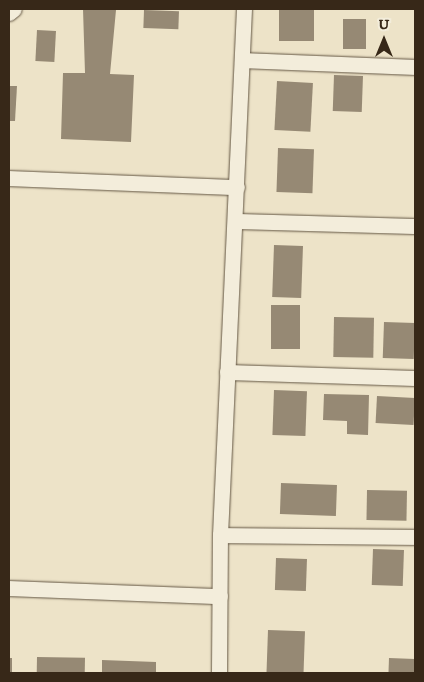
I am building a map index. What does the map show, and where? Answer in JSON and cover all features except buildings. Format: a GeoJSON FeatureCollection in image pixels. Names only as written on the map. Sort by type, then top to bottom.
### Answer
{"type":"FeatureCollection","features":[{"type":"Feature","properties":{"kind":"street"},"geometry":{"type":"LineString","coordinates":[[9,13],[14,9]]}},
{"type":"Feature","properties":{"kind":"street"},"geometry":{"type":"LineString","coordinates":[[219,673],[220,535],[236,221],[244,9]]}},
{"type":"Feature","properties":{"kind":"street"},"geometry":{"type":"LineString","coordinates":[[242,60],[415,67]]}},
{"type":"Feature","properties":{"kind":"street"},"geometry":{"type":"LineString","coordinates":[[9,178],[237,187]]}},
{"type":"Feature","properties":{"kind":"street"},"geometry":{"type":"LineString","coordinates":[[236,221],[415,226]]}},
{"type":"Feature","properties":{"kind":"street"},"geometry":{"type":"LineString","coordinates":[[227,372],[415,378]]}},
{"type":"Feature","properties":{"kind":"street"},"geometry":{"type":"LineString","coordinates":[[220,535],[415,537]]}},
{"type":"Feature","properties":{"kind":"street"},"geometry":{"type":"LineString","coordinates":[[9,588],[220,596]]}}]}
